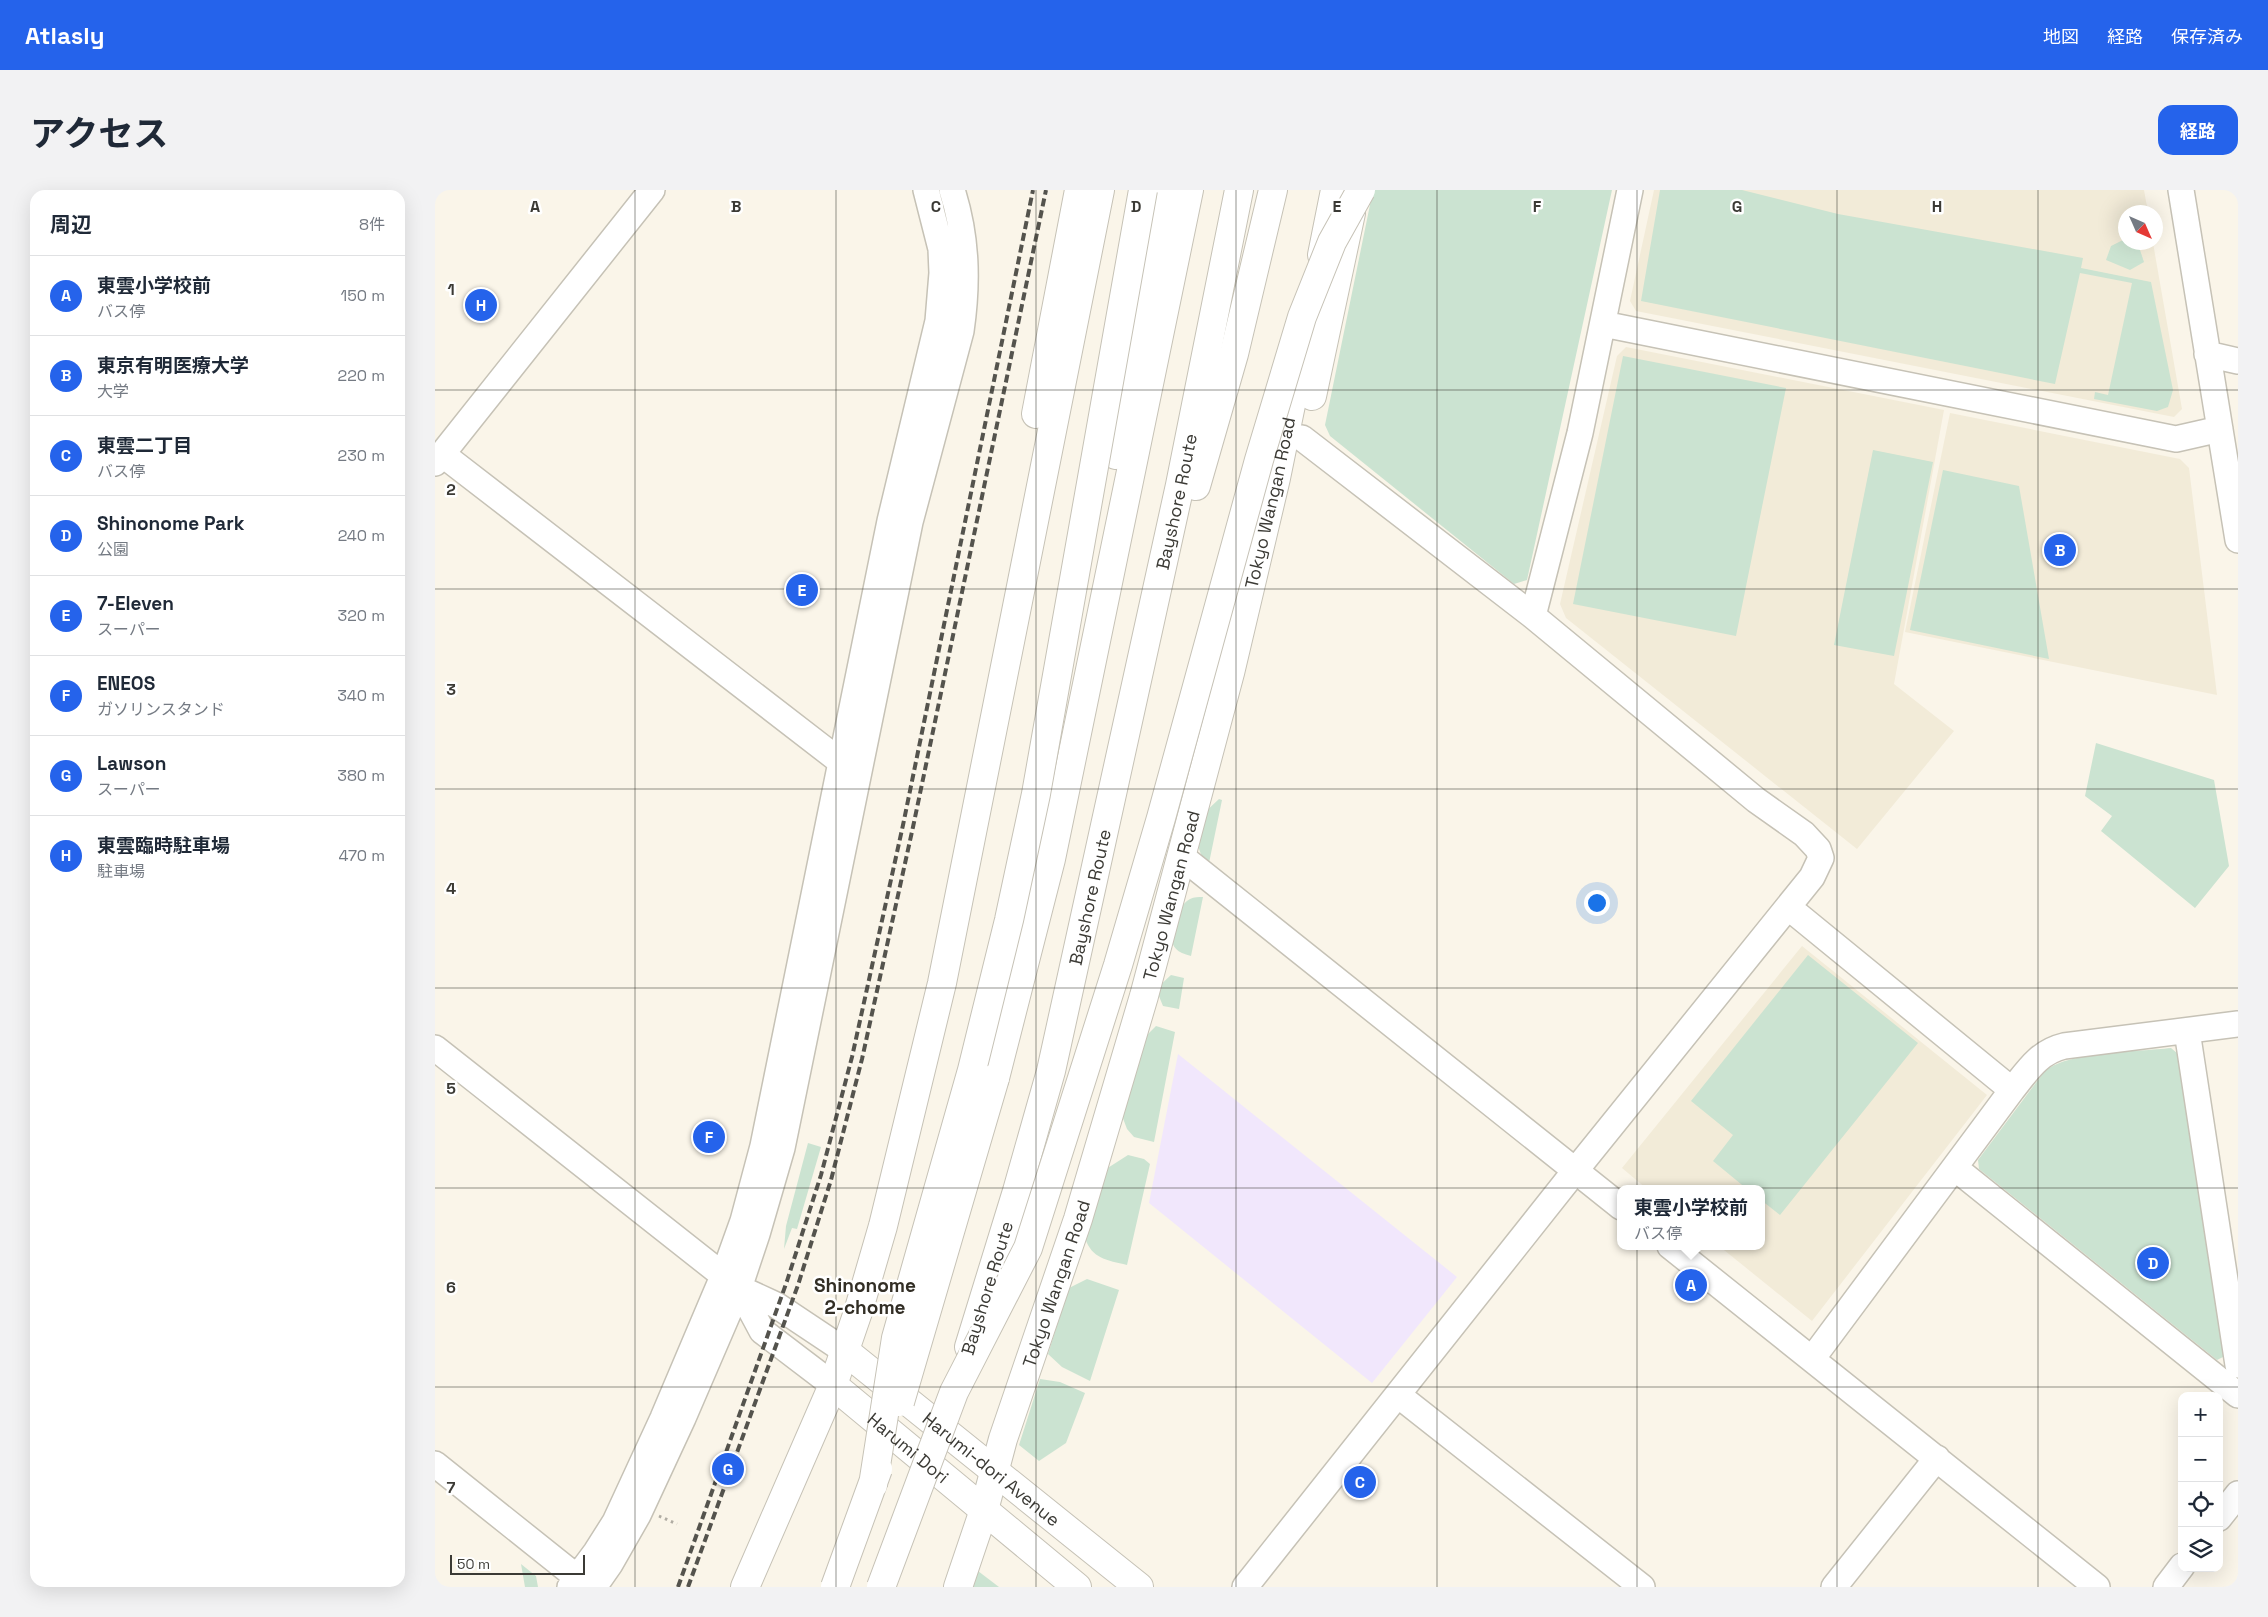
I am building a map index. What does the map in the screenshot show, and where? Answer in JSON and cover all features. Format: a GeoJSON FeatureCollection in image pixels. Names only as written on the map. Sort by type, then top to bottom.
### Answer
{"type":"FeatureCollection","features":[{"type":"Feature","properties":{"kind":"main road"},"geometry":{"type":"LineString","coordinates":[[1019,597],[1017,522],[1049,338],[1079,190]]}},
{"type":"Feature","properties":{"kind":"main road"},"geometry":{"type":"LineString","coordinates":[[745,1587],[833,1385],[883,1226],[940,992],[1100,190]]}},
{"type":"Feature","properties":{"kind":"main road"},"geometry":{"type":"LineString","coordinates":[[873,1485],[896,1338],[972,1070],[1009,920],[1036,794],[1143,190]]}},
{"type":"Feature","properties":{"kind":"main road"},"geometry":{"type":"LineString","coordinates":[[1051,858],[1113,472],[1166,190]]}},
{"type":"Feature","properties":{"kind":"main road"},"geometry":{"type":"LineString","coordinates":[[835,1587],[873,1485],[918,1345],[995,1078],[1051,858],[1189,190]]}},
{"type":"Feature","properties":{"kind":"main road","name":"Bayshore Route"},"geometry":{"type":"LineString","coordinates":[[881,1587],[954,1392],[1015,1200],[1051,1071],[1179,485],[1239,190]]}},
{"type":"Feature","properties":{"kind":"main road"},"geometry":{"type":"LineString","coordinates":[[1096,871],[1116,816],[1189,510],[1234,354],[1273,190]]}},
{"type":"Feature","properties":{"kind":"main road","name":"Tokyo Wangan Road"},"geometry":{"type":"LineString","coordinates":[[958,1587],[984,1510],[1003,1439],[1083,1202],[1144,996],[1230,673],[1278,469],[1335,190]]}},
{"type":"Feature","properties":{"kind":"main road"},"geometry":{"type":"LineString","coordinates":[[1230,673],[1302,438],[1356,190]]}},
{"type":"Feature","properties":{"kind":"main road"},"geometry":{"type":"LineString","coordinates":[[954,1392],[1027,1248],[1126,938],[1294,344],[1310,294],[1328,250],[1361,190]]}},
{"type":"Feature","properties":{"kind":"main road","name":"Harumi-dori Avenue"},"geometry":{"type":"LineString","coordinates":[[845,1350],[994,1473],[1139,1587]]}},
{"type":"Feature","properties":{"kind":"main road","name":"Harumi Dori"},"geometry":{"type":"LineString","coordinates":[[833,1385],[984,1510]]}},
{"type":"Feature","properties":{"kind":"main road","name":"Harumi-dori Avenue"},"geometry":{"type":"LineString","coordinates":[[984,1510],[1077,1587]]}},
{"type":"Feature","properties":{"kind":"street"},"geometry":{"type":"LineString","coordinates":[[652,190],[439,459],[841,762]]}},
{"type":"Feature","properties":{"kind":"street"},"geometry":{"type":"LineString","coordinates":[[833,1385],[762,1331],[731,1281],[743,1221],[763,1146],[891,521],[939,312],[943,272],[941,249],[926,190]]}},
{"type":"Feature","properties":{"kind":"street"},"geometry":{"type":"LineString","coordinates":[[435,1464],[583,1585],[731,1281],[782,1148],[910,522],[961,330],[966,288],[966,260],[952,190]]}},
{"type":"Feature","properties":{"kind":"street"},"geometry":{"type":"LineString","coordinates":[[1533,616],[1581,433],[1630,190]]}},
{"type":"Feature","properties":{"kind":"street"},"geometry":{"type":"LineString","coordinates":[[2181,190],[2238,540]]}},
{"type":"Feature","properties":{"kind":"street"},"geometry":{"type":"LineString","coordinates":[[1603,324],[2175,439],[2220,429]]}},
{"type":"Feature","properties":{"kind":"street"},"geometry":{"type":"LineString","coordinates":[[2207,354],[2238,361]]}},
{"type":"Feature","properties":{"kind":"street"},"geometry":{"type":"LineString","coordinates":[[1245,1587],[1788,906],[1818,866],[1821,858],[1818,849],[1804,834],[1756,800],[1533,616],[1302,438]]}},
{"type":"Feature","properties":{"kind":"street"},"geometry":{"type":"LineString","coordinates":[[1181,856],[1617,1204]]}},
{"type":"Feature","properties":{"kind":"street"},"geometry":{"type":"LineString","coordinates":[[1788,906],[2012,1090]]}},
{"type":"Feature","properties":{"kind":"street"},"geometry":{"type":"LineString","coordinates":[[1812,1359],[2012,1090],[2040,1056],[2056,1048],[2238,1024]]}},
{"type":"Feature","properties":{"kind":"street"},"geometry":{"type":"LineString","coordinates":[[2187,1031],[2238,1365]]}},
{"type":"Feature","properties":{"kind":"street"},"geometry":{"type":"LineString","coordinates":[[435,1048],[731,1281],[776,1305],[845,1350]]}},
{"type":"Feature","properties":{"kind":"street"},"geometry":{"type":"LineString","coordinates":[[1955,1168],[2238,1395]]}},
{"type":"Feature","properties":{"kind":"street"},"geometry":{"type":"LineString","coordinates":[[1675,1250],[2097,1587]]}},
{"type":"Feature","properties":{"kind":"street"},"geometry":{"type":"LineString","coordinates":[[1398,1395],[1642,1587]]}},
{"type":"Feature","properties":{"kind":"street"},"geometry":{"type":"LineString","coordinates":[[1834,1587],[1937,1458]]}},
{"type":"Feature","properties":{"kind":"street"},"geometry":{"type":"LineString","coordinates":[[2223,1513],[2238,1494]]}},
{"type":"Feature","properties":{"kind":"street"},"geometry":{"type":"LineString","coordinates":[[2165,1587],[2178,1571]]}},
{"type":"Feature","properties":{"kind":"path"},"geometry":{"type":"LineString","coordinates":[[657,1514],[677,1524]]}},
{"type":"Feature","properties":{"kind":"shaded area"},"geometry":{"type":"Polygon","coordinates":[[[1654,190],[2144,190],[2147,205],[2118,205],[2118,250],[2154,250],[2182,409],[2174,417],[1636,311],[1630,301],[1654,190]]]}},
{"type":"Feature","properties":{"kind":"shaded area"},"geometry":{"type":"Polygon","coordinates":[[[1626,347],[1944,410],[1894,684],[1954,731],[1857,849],[1566,618],[1560,604],[1617,356],[1626,347]]]}},
{"type":"Feature","properties":{"kind":"shaded area"},"geometry":{"type":"Polygon","coordinates":[[[1950,413],[2180,459],[2189,468],[2217,695],[1905,632],[1950,413]]]}},
{"type":"Feature","properties":{"kind":"shaded area"},"geometry":{"type":"Polygon","coordinates":[[[1802,946],[1987,1095],[1812,1321],[1724,1250],[1765,1250],[1765,1185],[1642,1185],[1622,1168],[1802,946]]]}},
{"type":"Feature","properties":{"kind":"shaded area"},"geometry":{"type":"Polygon","coordinates":[[[1178,1054],[1457,1277],[1372,1383],[1149,1203],[1178,1054]]]}},
{"type":"Feature","properties":{"kind":"green space"},"geometry":{"type":"Polygon","coordinates":[[[1373,190],[1612,190],[1527,580],[1514,584],[1330,436],[1325,425],[1373,190]]]}},
{"type":"Feature","properties":{"kind":"green space"},"geometry":{"type":"Polygon","coordinates":[[[1660,190],[1742,190],[1838,214],[2083,258],[2081,268],[2151,282],[2173,390],[2168,407],[2157,411],[2094,399],[2095,392],[2108,395],[2132,283],[2080,273],[2055,384],[1641,301],[1660,190]]]}},
{"type":"Feature","properties":{"kind":"green space"},"geometry":{"type":"Polygon","coordinates":[[[2118,242],[2118,250],[2140,250],[2144,262],[2130,270],[2106,260],[2111,246],[2118,242]]]}},
{"type":"Feature","properties":{"kind":"green space"},"geometry":{"type":"Polygon","coordinates":[[[1623,356],[1786,388],[1736,636],[1573,604],[1623,356]]]}},
{"type":"Feature","properties":{"kind":"green space"},"geometry":{"type":"Polygon","coordinates":[[[1873,450],[1933,462],[1894,656],[1834,645],[1873,450]]]}},
{"type":"Feature","properties":{"kind":"green space"},"geometry":{"type":"Polygon","coordinates":[[[1943,470],[2019,486],[2049,659],[1910,630],[1943,470]]]}},
{"type":"Feature","properties":{"kind":"green space"},"geometry":{"type":"Polygon","coordinates":[[[2096,743],[2214,780],[2229,866],[2195,908],[2101,831],[2112,816],[2085,796],[2096,743]]]}},
{"type":"Feature","properties":{"kind":"green space"},"geometry":{"type":"Polygon","coordinates":[[[1219,799],[1222,800],[1209,863],[1202,857],[1196,841],[1202,815],[1219,799]]]}},
{"type":"Feature","properties":{"kind":"green space"},"geometry":{"type":"Polygon","coordinates":[[[1203,897],[1191,956],[1174,947],[1172,942],[1173,932],[1180,910],[1185,903],[1192,898],[1203,897]]]}},
{"type":"Feature","properties":{"kind":"green space"},"geometry":{"type":"Polygon","coordinates":[[[1808,955],[1918,1043],[1780,1215],[1765,1203],[1765,1185],[1742,1185],[1713,1161],[1733,1135],[1691,1101],[1808,955]]]}},
{"type":"Feature","properties":{"kind":"green space"},"geometry":{"type":"Polygon","coordinates":[[[1171,975],[1184,978],[1179,1009],[1163,1006],[1156,989],[1171,975]]]}},
{"type":"Feature","properties":{"kind":"green space"},"geometry":{"type":"Polygon","coordinates":[[[1156,1026],[1175,1032],[1154,1142],[1134,1137],[1127,1129],[1121,1113],[1141,1041],[1156,1026]]]}},
{"type":"Feature","properties":{"kind":"green space"},"geometry":{"type":"Polygon","coordinates":[[[2171,1048],[2177,1053],[2225,1356],[2217,1360],[1979,1169],[1978,1160],[2044,1072],[2055,1065],[2086,1056],[2171,1048]]]}},
{"type":"Feature","properties":{"kind":"green space"},"geometry":{"type":"Polygon","coordinates":[[[808,1143],[821,1147],[797,1229],[792,1228],[784,1249],[786,1226],[808,1143]]]}},
{"type":"Feature","properties":{"kind":"green space"},"geometry":{"type":"Polygon","coordinates":[[[1128,1155],[1144,1159],[1150,1164],[1127,1265],[1101,1258],[1088,1245],[1085,1238],[1103,1171],[1128,1155]]]}},
{"type":"Feature","properties":{"kind":"green space"},"geometry":{"type":"Polygon","coordinates":[[[1087,1279],[1119,1290],[1090,1381],[1062,1367],[1048,1354],[1069,1288],[1087,1279]]]}},
{"type":"Feature","properties":{"kind":"green space"},"geometry":{"type":"Polygon","coordinates":[[[1040,1379],[1060,1382],[1085,1393],[1066,1443],[1039,1461],[1019,1445],[1040,1379]]]}},
{"type":"Feature","properties":{"kind":"green space"},"geometry":{"type":"Polygon","coordinates":[[[521,1564],[536,1576],[538,1587],[525,1587],[521,1564]]]}},
{"type":"Feature","properties":{"kind":"green space"},"geometry":{"type":"Polygon","coordinates":[[[978,1571],[999,1587],[971,1587],[978,1571]]]}},
{"type":"Feature","properties":{"kind":"railway"},"geometry":{"type":"LineString","coordinates":[[678,1587],[787,1281],[821,1175],[852,1057],[903,825],[1033,190]]}},
{"type":"Feature","properties":{"kind":"railway"},"geometry":{"type":"LineString","coordinates":[[688,1587],[798,1285],[831,1180],[862,1059],[913,827],[1046,190]]}},
{"type":"Feature","properties":{"kind":"place","name":"東雲臨時駐車場"},"geometry":{"type":"Point","coordinates":[481,305]}},
{"type":"Feature","properties":{"kind":"place","name":"東京有明医療大学"},"geometry":{"type":"Point","coordinates":[2060,550]}},
{"type":"Feature","properties":{"kind":"place","name":"7-Eleven"},"geometry":{"type":"Point","coordinates":[802,590]}},
{"type":"Feature","properties":{"kind":"place","name":"ENEOS"},"geometry":{"type":"Point","coordinates":[709,1137]}},
{"type":"Feature","properties":{"kind":"place","name":"Shinonome Park"},"geometry":{"type":"Point","coordinates":[2153,1263]}},
{"type":"Feature","properties":{"kind":"place","name":"東雲小学校前"},"geometry":{"type":"Point","coordinates":[1691,1285]}},
{"type":"Feature","properties":{"kind":"place","name":"Lawson"},"geometry":{"type":"Point","coordinates":[728,1469]}},
{"type":"Feature","properties":{"kind":"place","name":"東雲二丁目"},"geometry":{"type":"Point","coordinates":[1360,1482]}},
{"type":"Feature","properties":{"kind":"district","name":"Shinonome 2-chome"},"geometry":{"type":"Point","coordinates":[865,1296]}}]}
